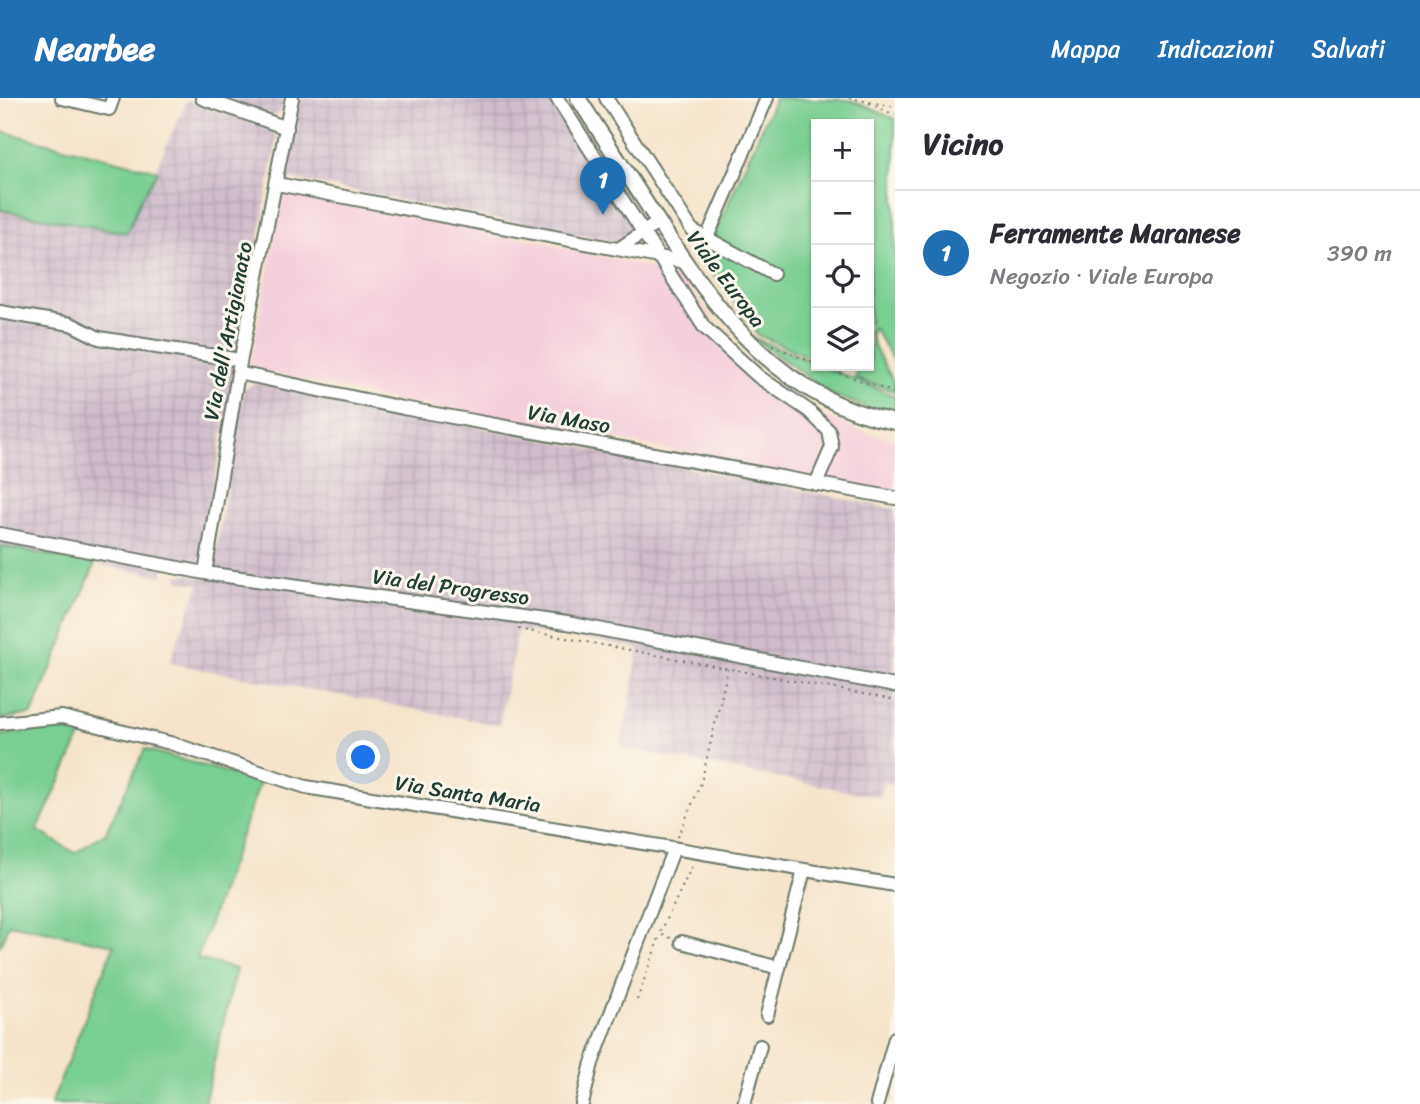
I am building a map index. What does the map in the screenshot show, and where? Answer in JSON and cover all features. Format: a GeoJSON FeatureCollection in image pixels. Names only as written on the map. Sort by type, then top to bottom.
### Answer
{"type":"FeatureCollection","features":[{"type":"Feature","properties":{"kind":"main road","name":"Viale Europa"},"geometry":{"type":"LineString","coordinates":[[578,98],[714,304],[751,346],[810,392],[848,410],[895,422]]}},
{"type":"Feature","properties":{"kind":"street"},"geometry":{"type":"LineString","coordinates":[[62,98],[109,109],[113,98]]}},
{"type":"Feature","properties":{"kind":"street"},"geometry":{"type":"LineString","coordinates":[[202,98],[287,128]]}},
{"type":"Feature","properties":{"kind":"street","name":"Via dell'Artigianato"},"geometry":{"type":"LineString","coordinates":[[205,573],[239,366],[292,98]]}},
{"type":"Feature","properties":{"kind":"street"},"geometry":{"type":"LineString","coordinates":[[557,98],[704,327],[759,377],[810,411],[829,431],[832,447],[816,484]]}},
{"type":"Feature","properties":{"kind":"street"},"geometry":{"type":"LineString","coordinates":[[606,98],[692,230],[706,240],[773,274]]}},
{"type":"Feature","properties":{"kind":"street"},"geometry":{"type":"LineString","coordinates":[[706,240],[767,98]]}},
{"type":"Feature","properties":{"kind":"street"},"geometry":{"type":"LineString","coordinates":[[277,184],[685,262]]}},
{"type":"Feature","properties":{"kind":"street"},"geometry":{"type":"LineString","coordinates":[[620,248],[659,222]]}},
{"type":"Feature","properties":{"kind":"street"},"geometry":{"type":"LineString","coordinates":[[0,312],[71,324],[99,338],[239,366]]}},
{"type":"Feature","properties":{"kind":"street","name":"Via Maso"},"geometry":{"type":"LineString","coordinates":[[239,366],[403,408],[895,498]]}},
{"type":"Feature","properties":{"kind":"street","name":"Via del Progresso"},"geometry":{"type":"LineString","coordinates":[[0,534],[205,573],[566,623],[895,687]]}},
{"type":"Feature","properties":{"kind":"street","name":"Via Santa Maria"},"geometry":{"type":"LineString","coordinates":[[0,723],[62,717],[170,743],[306,787],[895,885]]}},
{"type":"Feature","properties":{"kind":"street"},"geometry":{"type":"LineString","coordinates":[[582,1104],[592,1063],[674,848]]}},
{"type":"Feature","properties":{"kind":"street"},"geometry":{"type":"LineString","coordinates":[[767,1015],[804,870]]}},
{"type":"Feature","properties":{"kind":"street"},"geometry":{"type":"LineString","coordinates":[[682,942],[779,968]]}},
{"type":"Feature","properties":{"kind":"street"},"geometry":{"type":"LineString","coordinates":[[877,1104],[895,1038]]}},
{"type":"Feature","properties":{"kind":"street"},"geometry":{"type":"LineString","coordinates":[[744,1104],[760,1046]]}},
{"type":"Feature","properties":{"kind":"path"},"geometry":{"type":"LineString","coordinates":[[849,98],[895,107]]}},
{"type":"Feature","properties":{"kind":"path"},"geometry":{"type":"LineString","coordinates":[[865,102],[895,115]]}},
{"type":"Feature","properties":{"kind":"path"},"geometry":{"type":"LineString","coordinates":[[834,371],[895,393]]}},
{"type":"Feature","properties":{"kind":"path"},"geometry":{"type":"LineString","coordinates":[[511,627],[895,700]]}},
{"type":"Feature","properties":{"kind":"path"},"geometry":{"type":"LineString","coordinates":[[674,848],[701,783],[732,654]]}},
{"type":"Feature","properties":{"kind":"path"},"geometry":{"type":"LineString","coordinates":[[638,1000],[660,934],[699,852]]}},
{"type":"Feature","properties":{"kind":"path"},"geometry":{"type":"LineString","coordinates":[[660,934],[682,942]]}},
{"type":"Feature","properties":{"kind":"shaded area"},"geometry":{"type":"Polygon","coordinates":[[[216,98],[284,98],[282,110],[272,117],[216,98]]]}},
{"type":"Feature","properties":{"kind":"shaded area"},"geometry":{"type":"Polygon","coordinates":[[[300,98],[555,98],[648,227],[614,242],[287,178],[300,98]]]}},
{"type":"Feature","properties":{"kind":"shaded area"},"geometry":{"type":"Polygon","coordinates":[[[187,100],[272,129],[277,138],[199,563],[167,556],[162,576],[0,546],[0,210],[127,232],[187,100]]]}},
{"type":"Feature","properties":{"kind":"shaded area"},"geometry":{"type":"Polygon","coordinates":[[[284,193],[537,241],[665,272],[677,272],[736,350],[767,378],[818,413],[866,433],[895,439],[895,494],[533,423],[397,401],[249,368],[284,193]]]}},
{"type":"Feature","properties":{"kind":"shaded area"},"geometry":{"type":"Polygon","coordinates":[[[255,383],[895,509],[895,784],[883,782],[880,797],[621,748],[639,649],[586,638],[518,631],[499,725],[169,663],[199,584],[177,580],[178,575],[215,575],[217,545],[244,389],[255,383]]]}},
{"type":"Feature","properties":{"kind":"green space"},"geometry":{"type":"Polygon","coordinates":[[[775,98],[851,100],[895,119],[895,364],[874,328],[874,119],[811,119],[811,358],[758,335],[703,260],[775,98]]]}},
{"type":"Feature","properties":{"kind":"green space"},"geometry":{"type":"Polygon","coordinates":[[[0,131],[158,171],[141,199],[127,233],[0,210],[0,131]]]}},
{"type":"Feature","properties":{"kind":"green space"},"geometry":{"type":"Polygon","coordinates":[[[751,337],[811,362],[811,371],[834,371],[895,396],[895,418],[833,395],[751,337]]]}},
{"type":"Feature","properties":{"kind":"green space"},"geometry":{"type":"Polygon","coordinates":[[[874,345],[892,378],[895,391],[855,378],[857,371],[874,371],[874,345]]]}},
{"type":"Feature","properties":{"kind":"green space"},"geometry":{"type":"Polygon","coordinates":[[[0,546],[95,564],[32,714],[0,719],[0,546]]]}},
{"type":"Feature","properties":{"kind":"green space"},"geometry":{"type":"Polygon","coordinates":[[[60,728],[82,734],[37,830],[75,853],[106,832],[145,749],[260,782],[197,959],[236,969],[204,1104],[51,1104],[114,945],[9,924],[0,947],[0,735],[60,728]]]}},
{"type":"Feature","properties":{"kind":"place","name":"Ferramente Maranese"},"geometry":{"type":"Point","coordinates":[603,215]}}]}
